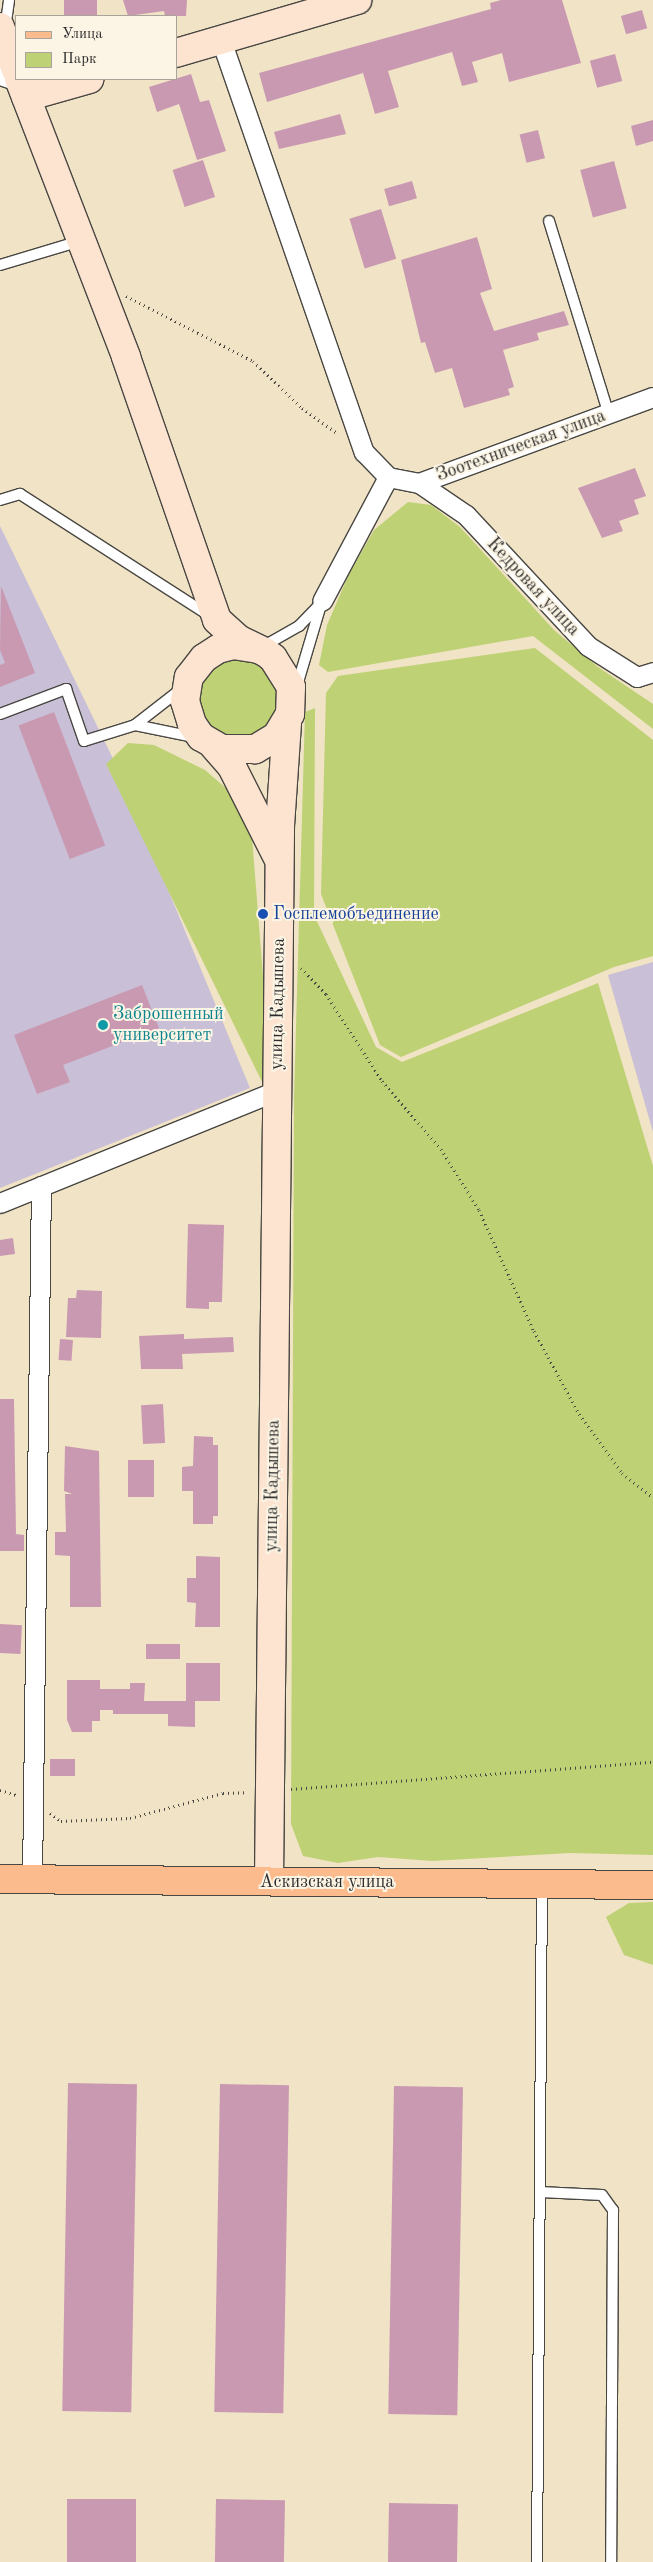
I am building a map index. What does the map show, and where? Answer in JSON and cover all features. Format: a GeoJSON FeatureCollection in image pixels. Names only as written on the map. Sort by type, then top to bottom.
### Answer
{"type":"FeatureCollection","features":[{"type":"Feature","properties":{"kind":"main road","name":"Аскизская улица"},"geometry":{"type":"LineString","coordinates":[[0,1879],[653,1884]]}},
{"type":"Feature","properties":{"kind":"street"},"geometry":{"type":"LineString","coordinates":[[178,52],[357,0]]}},
{"type":"Feature","properties":{"kind":"street"},"geometry":{"type":"LineString","coordinates":[[2,32],[15,78]]}},
{"type":"Feature","properties":{"kind":"street"},"geometry":{"type":"LineString","coordinates":[[221,40],[364,452],[388,477],[322,601]]}},
{"type":"Feature","properties":{"kind":"street"},"geometry":{"type":"LineString","coordinates":[[52,80],[16,81],[84,240],[217,620],[284,671],[289,713],[270,742],[255,749],[238,752],[214,746]]}},
{"type":"Feature","properties":{"kind":"street","name":"Зоотехническая улица"},"geometry":{"type":"LineString","coordinates":[[388,477],[418,483],[609,415],[653,397]]}},
{"type":"Feature","properties":{"kind":"street","name":"Кедровая улица"},"geometry":{"type":"LineString","coordinates":[[418,483],[466,515],[588,646],[648,679]]}},
{"type":"Feature","properties":{"kind":"street"},"geometry":{"type":"LineString","coordinates":[[217,620],[194,671],[185,701],[188,716],[201,737],[214,746],[232,767],[279,861]]}},
{"type":"Feature","properties":{"kind":"street"},"geometry":{"type":"LineString","coordinates":[[194,671],[225,647],[257,649]]}},
{"type":"Feature","properties":{"kind":"street","name":"улица Кадышева"},"geometry":{"type":"LineString","coordinates":[[269,1881],[279,861],[289,713]]}},
{"type":"Feature","properties":{"kind":"street","name":"улица Кадышева"},"geometry":{"type":"LineString","coordinates":[[0,1203],[276,1091]]}},
{"type":"Feature","properties":{"kind":"street"},"geometry":{"type":"LineString","coordinates":[[32,1879],[41,1186]]}},
{"type":"Feature","properties":{"kind":"lane"},"geometry":{"type":"LineString","coordinates":[[2,32],[9,0]]}},
{"type":"Feature","properties":{"kind":"lane"},"geometry":{"type":"LineString","coordinates":[[550,221],[609,415]]}},
{"type":"Feature","properties":{"kind":"lane"},"geometry":{"type":"LineString","coordinates":[[0,265],[84,240]]}},
{"type":"Feature","properties":{"kind":"lane"},"geometry":{"type":"LineString","coordinates":[[0,500],[20,494],[217,620]]}},
{"type":"Feature","properties":{"kind":"lane"},"geometry":{"type":"LineString","coordinates":[[257,649],[299,626],[322,601]]}},
{"type":"Feature","properties":{"kind":"lane"},"geometry":{"type":"LineString","coordinates":[[289,713],[322,601]]}},
{"type":"Feature","properties":{"kind":"lane"},"geometry":{"type":"LineString","coordinates":[[0,714],[66,689],[84,741],[135,725],[175,696],[194,671]]}},
{"type":"Feature","properties":{"kind":"lane"},"geometry":{"type":"LineString","coordinates":[[135,725],[187,734],[214,746]]}},
{"type":"Feature","properties":{"kind":"lane"},"geometry":{"type":"LineString","coordinates":[[537,2562],[542,1884]]}},
{"type":"Feature","properties":{"kind":"lane"},"geometry":{"type":"LineString","coordinates":[[540,2192],[602,2194],[613,2210],[611,2562]]}},
{"type":"Feature","properties":{"kind":"path"},"geometry":{"type":"LineString","coordinates":[[98,281],[253,361],[302,408],[364,452]]}},
{"type":"Feature","properties":{"kind":"path"},"geometry":{"type":"LineString","coordinates":[[278,944],[326,994],[382,1081],[441,1149],[479,1210],[534,1331],[579,1414],[622,1472],[653,1497]]}},
{"type":"Feature","properties":{"kind":"path"},"geometry":{"type":"LineString","coordinates":[[0,1790],[33,1800],[61,1821],[130,1818],[223,1793],[653,1762]]}},
{"type":"Feature","properties":{"kind":"shaded area"},"geometry":{"type":"Polygon","coordinates":[[[0,526],[119,771],[250,1088],[0,1188],[0,526]]]}},
{"type":"Feature","properties":{"kind":"shaded area"},"geometry":{"type":"Polygon","coordinates":[[[653,962],[653,1132],[608,975],[653,962]]]}},
{"type":"Feature","properties":{"kind":"green space"},"geometry":{"type":"Polygon","coordinates":[[[408,502],[431,505],[460,527],[554,630],[598,667],[653,704],[653,729],[533,636],[328,672],[319,665],[327,625],[349,574],[374,530],[408,502]]]}},
{"type":"Feature","properties":{"kind":"green space"},"geometry":{"type":"Polygon","coordinates":[[[535,648],[653,740],[653,956],[614,967],[401,1057],[380,1045],[321,894],[326,693],[338,676],[535,648]]]}},
{"type":"Feature","properties":{"kind":"green space"},"geometry":{"type":"Polygon","coordinates":[[[238,659],[253,662],[266,671],[275,684],[278,699],[275,714],[266,727],[253,736],[238,739],[223,736],[210,727],[201,714],[198,699],[201,684],[210,671],[223,662],[238,659]]]}},
{"type":"Feature","properties":{"kind":"green space"},"geometry":{"type":"Polygon","coordinates":[[[315,708],[314,915],[376,1047],[402,1062],[598,983],[653,1166],[653,1855],[570,1853],[432,1861],[378,1857],[338,1863],[303,1856],[291,1824],[294,1097],[305,712],[315,708]]]}},
{"type":"Feature","properties":{"kind":"green space"},"geometry":{"type":"Polygon","coordinates":[[[128,743],[154,745],[205,770],[228,790],[252,837],[271,1077],[267,1092],[106,764],[128,743]]]}},
{"type":"Feature","properties":{"kind":"green space"},"geometry":{"type":"Polygon","coordinates":[[[653,1902],[653,1965],[624,1955],[606,1917],[629,1903],[653,1902]]]}},
{"type":"Feature","properties":{"kind":"building"},"geometry":{"type":"Polygon","coordinates":[[[64,0],[97,0],[97,15],[64,15],[64,0]]]}},
{"type":"Feature","properties":{"kind":"building"},"geometry":{"type":"Polygon","coordinates":[[[123,0],[187,0],[186,16],[165,15],[164,11],[128,15],[123,0]]]}},
{"type":"Feature","properties":{"kind":"building"},"geometry":{"type":"Polygon","coordinates":[[[501,0],[562,0],[581,63],[509,82],[502,53],[472,62],[478,82],[462,86],[452,52],[388,71],[399,107],[375,114],[363,73],[267,102],[259,73],[491,9],[490,3],[501,0]]]}},
{"type":"Feature","properties":{"kind":"building"},"geometry":{"type":"Polygon","coordinates":[[[642,10],[647,28],[626,34],[621,16],[642,10]]]}},
{"type":"Feature","properties":{"kind":"building"},"geometry":{"type":"Polygon","coordinates":[[[615,54],[622,81],[597,88],[590,61],[615,54]]]}},
{"type":"Feature","properties":{"kind":"building"},"geometry":{"type":"Polygon","coordinates":[[[191,74],[200,102],[209,100],[226,151],[197,160],[179,104],[157,112],[149,87],[178,80],[178,78],[191,74]]]}},
{"type":"Feature","properties":{"kind":"building"},"geometry":{"type":"Polygon","coordinates":[[[340,114],[346,134],[279,149],[274,132],[340,114]]]}},
{"type":"Feature","properties":{"kind":"building"},"geometry":{"type":"Polygon","coordinates":[[[653,120],[653,141],[636,146],[631,126],[653,120]]]}},
{"type":"Feature","properties":{"kind":"building"},"geometry":{"type":"Polygon","coordinates":[[[538,130],[545,158],[527,163],[520,135],[538,130]]]}},
{"type":"Feature","properties":{"kind":"building"},"geometry":{"type":"Polygon","coordinates":[[[203,160],[215,197],[185,207],[173,170],[203,160]]]}},
{"type":"Feature","properties":{"kind":"building"},"geometry":{"type":"Polygon","coordinates":[[[614,161],[627,208],[593,217],[580,170],[614,161]]]}},
{"type":"Feature","properties":{"kind":"building"},"geometry":{"type":"Polygon","coordinates":[[[412,181],[417,198],[389,206],[384,189],[412,181]]]}},
{"type":"Feature","properties":{"kind":"building"},"geometry":{"type":"Polygon","coordinates":[[[381,209],[396,259],[365,268],[349,219],[381,209]]]}},
{"type":"Feature","properties":{"kind":"building"},"geometry":{"type":"Polygon","coordinates":[[[477,237],[492,289],[480,293],[494,331],[564,311],[569,325],[537,333],[539,340],[503,350],[514,387],[508,389],[510,395],[464,408],[452,368],[435,373],[425,342],[421,343],[401,260],[477,237]]]}},
{"type":"Feature","properties":{"kind":"building"},"geometry":{"type":"Polygon","coordinates":[[[635,468],[646,496],[634,500],[639,514],[619,521],[623,531],[602,538],[578,488],[635,468]]]}},
{"type":"Feature","properties":{"kind":"building"},"geometry":{"type":"Polygon","coordinates":[[[1,586],[35,673],[0,687],[0,665],[5,663],[0,650],[1,586]]]}},
{"type":"Feature","properties":{"kind":"building"},"geometry":{"type":"Polygon","coordinates":[[[54,712],[105,846],[70,859],[19,726],[54,712]]]}},
{"type":"Feature","properties":{"kind":"building","name":"Заброшенный университет"},"geometry":{"type":"Polygon","coordinates":[[[142,985],[159,1028],[63,1065],[70,1082],[37,1094],[14,1035],[142,985]]]}},
{"type":"Feature","properties":{"kind":"building"},"geometry":{"type":"Polygon","coordinates":[[[188,1224],[224,1225],[222,1302],[209,1302],[209,1309],[186,1308],[188,1224]]]}},
{"type":"Feature","properties":{"kind":"building"},"geometry":{"type":"Polygon","coordinates":[[[13,1238],[15,1254],[0,1256],[0,1240],[13,1238]]]}},
{"type":"Feature","properties":{"kind":"building"},"geometry":{"type":"Polygon","coordinates":[[[77,1290],[102,1291],[101,1338],[66,1337],[68,1298],[76,1298],[77,1290]]]}},
{"type":"Feature","properties":{"kind":"building"},"geometry":{"type":"Polygon","coordinates":[[[184,1334],[184,1339],[233,1337],[234,1352],[182,1354],[183,1369],[141,1369],[139,1336],[184,1334]]]}},
{"type":"Feature","properties":{"kind":"building"},"geometry":{"type":"Polygon","coordinates":[[[60,1339],[73,1340],[72,1361],[59,1360],[60,1339]]]}},
{"type":"Feature","properties":{"kind":"building"},"geometry":{"type":"Polygon","coordinates":[[[0,1399],[14,1399],[16,1534],[24,1535],[24,1551],[0,1551],[0,1399]]]}},
{"type":"Feature","properties":{"kind":"building"},"geometry":{"type":"Polygon","coordinates":[[[163,1404],[165,1443],[143,1444],[141,1405],[163,1404]]]}},
{"type":"Feature","properties":{"kind":"building"},"geometry":{"type":"Polygon","coordinates":[[[194,1436],[213,1437],[213,1445],[218,1445],[218,1516],[213,1516],[213,1524],[193,1524],[193,1491],[182,1491],[182,1467],[193,1466],[194,1436]]]}},
{"type":"Feature","properties":{"kind":"building"},"geometry":{"type":"Polygon","coordinates":[[[65,1446],[99,1451],[101,1607],[70,1607],[70,1556],[55,1555],[55,1532],[66,1532],[65,1494],[72,1494],[64,1491],[65,1446]]]}},
{"type":"Feature","properties":{"kind":"building"},"geometry":{"type":"Polygon","coordinates":[[[128,1460],[154,1460],[154,1497],[128,1497],[128,1460]]]}},
{"type":"Feature","properties":{"kind":"building"},"geometry":{"type":"Polygon","coordinates":[[[196,1556],[220,1557],[220,1627],[195,1627],[196,1603],[187,1602],[187,1578],[196,1578],[196,1556]]]}},
{"type":"Feature","properties":{"kind":"building"},"geometry":{"type":"Polygon","coordinates":[[[0,1624],[22,1625],[20,1654],[0,1653],[0,1624]]]}},
{"type":"Feature","properties":{"kind":"building"},"geometry":{"type":"Polygon","coordinates":[[[146,1644],[180,1644],[180,1659],[146,1659],[146,1644]]]}},
{"type":"Feature","properties":{"kind":"building"},"geometry":{"type":"Polygon","coordinates":[[[186,1663],[220,1663],[220,1701],[186,1701],[186,1663]]]}},
{"type":"Feature","properties":{"kind":"building"},"geometry":{"type":"Polygon","coordinates":[[[67,1680],[100,1680],[100,1689],[130,1689],[130,1683],[145,1683],[144,1701],[195,1701],[195,1727],[168,1726],[168,1714],[113,1714],[113,1710],[100,1710],[100,1721],[92,1721],[92,1732],[72,1732],[67,1720],[67,1680]]]}},
{"type":"Feature","properties":{"kind":"building"},"geometry":{"type":"Polygon","coordinates":[[[50,1759],[75,1759],[75,1776],[50,1776],[50,1759]]]}},
{"type":"Feature","properties":{"kind":"building"},"geometry":{"type":"Polygon","coordinates":[[[68,2083],[137,2084],[131,2412],[62,2411],[68,2083]]]}},
{"type":"Feature","properties":{"kind":"building"},"geometry":{"type":"Polygon","coordinates":[[[220,2084],[289,2085],[283,2413],[214,2412],[220,2084]]]}},
{"type":"Feature","properties":{"kind":"building"},"geometry":{"type":"Polygon","coordinates":[[[394,2086],[463,2087],[457,2415],[388,2414],[394,2086]]]}},
{"type":"Feature","properties":{"kind":"building"},"geometry":{"type":"Polygon","coordinates":[[[67,2499],[136,2499],[136,2562],[67,2562],[67,2499]]]}},
{"type":"Feature","properties":{"kind":"building"},"geometry":{"type":"Polygon","coordinates":[[[216,2499],[285,2500],[284,2562],[215,2562],[216,2499]]]}},
{"type":"Feature","properties":{"kind":"building"},"geometry":{"type":"Polygon","coordinates":[[[389,2503],[458,2504],[457,2562],[388,2562],[389,2503]]]}},
{"type":"Feature","properties":{"kind":"place","name":"Госплемобъединение"},"geometry":{"type":"Point","coordinates":[263,914]}},
{"type":"Feature","properties":{"kind":"place","name":"Заброшенный университет"},"geometry":{"type":"Point","coordinates":[103,1025]}}]}
